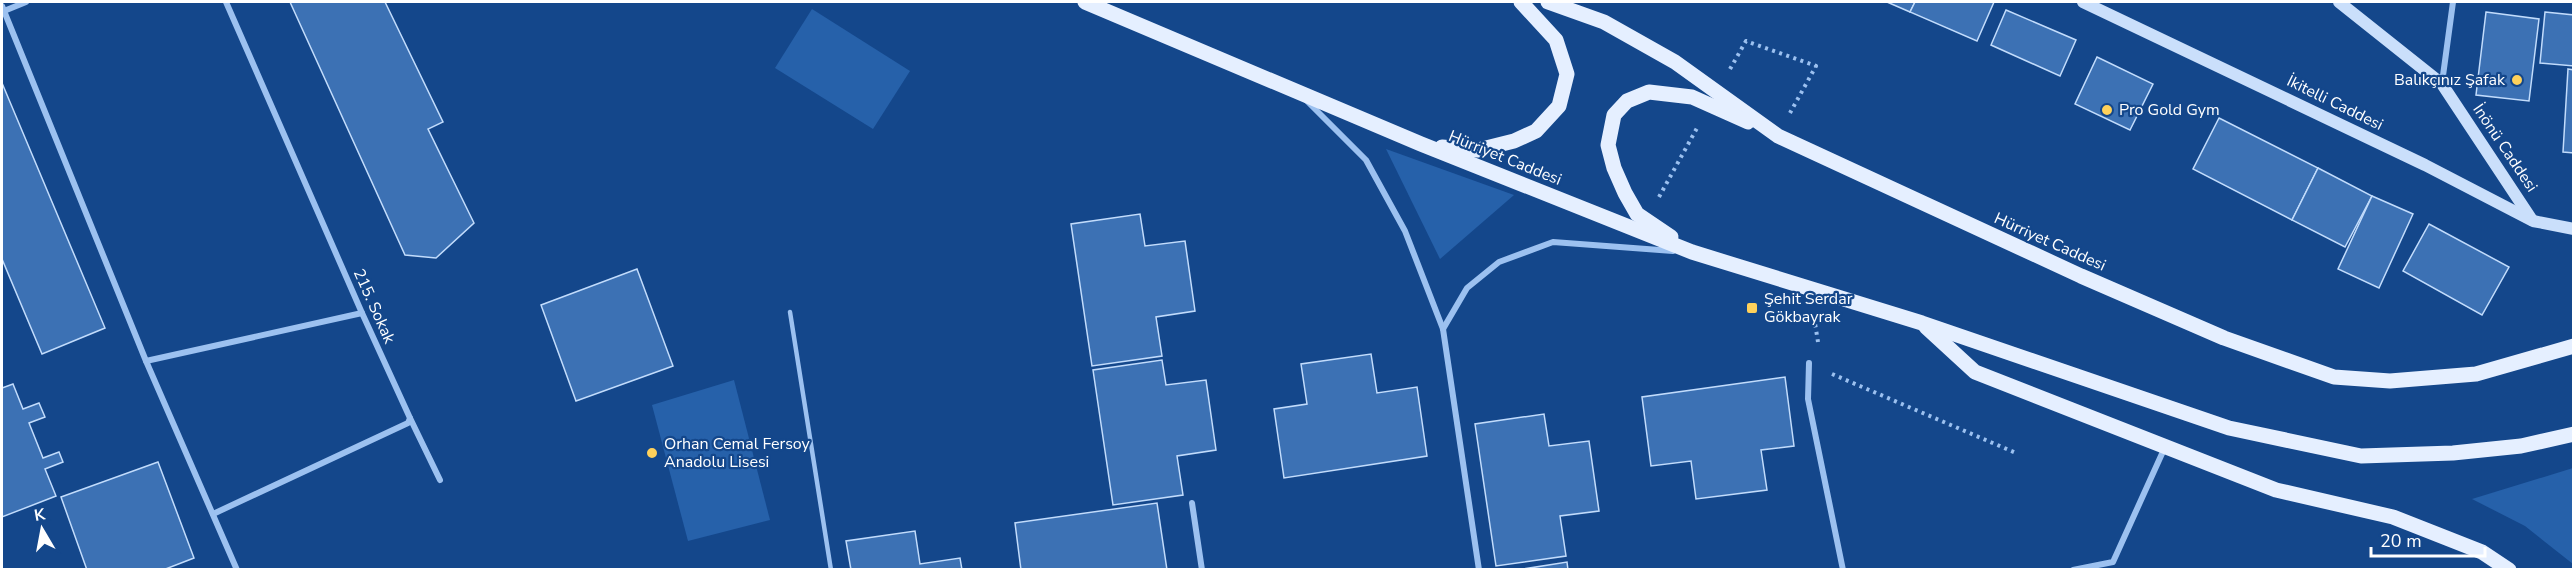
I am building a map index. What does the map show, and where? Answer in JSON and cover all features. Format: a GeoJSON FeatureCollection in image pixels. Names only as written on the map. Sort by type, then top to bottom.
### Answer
{"type":"FeatureCollection","features":[{"type":"Feature","properties":{"kind":"main road","name":"Hürriyet Caddesi"},"geometry":{"type":"LineString","coordinates":[[1085,2],[1421,144],[1692,252],[1922,323],[2229,428],[2361,456],[2453,453],[2521,446],[2574,434]]}},
{"type":"Feature","properties":{"kind":"main road"},"geometry":{"type":"LineString","coordinates":[[1421,144],[1478,150],[1514,141],[1536,130],[1559,106],[1567,74],[1556,40],[1521,2]]}},
{"type":"Feature","properties":{"kind":"main road","name":"Hürriyet Caddesi"},"geometry":{"type":"LineString","coordinates":[[1548,2],[1604,22],[1675,62],[1778,136],[1971,227],[2214,334],[2334,377],[2390,381],[2476,374],[2574,346]]}},
{"type":"Feature","properties":{"kind":"main road","name":"İkitelli Caddesi"},"geometry":{"type":"LineString","coordinates":[[2083,2],[2425,165],[2533,221],[2574,229]]}},
{"type":"Feature","properties":{"kind":"main road","name":"İnönü Caddesi"},"geometry":{"type":"LineString","coordinates":[[2339,2],[2442,84],[2533,221]]}},
{"type":"Feature","properties":{"kind":"main road"},"geometry":{"type":"LineString","coordinates":[[1692,252],[1637,214],[1625,193],[1614,168],[1608,145],[1614,115],[1628,101],[1649,92],[1692,97],[1778,136]]}},
{"type":"Feature","properties":{"kind":"main road"},"geometry":{"type":"LineString","coordinates":[[1922,323],[1975,372],[2276,490],[2393,517],[2482,552],[2509,570]]}},
{"type":"Feature","properties":{"kind":"street"},"geometry":{"type":"LineString","coordinates":[[26,2],[3,8],[146,362],[237,570]]}},
{"type":"Feature","properties":{"kind":"street","name":"215. Sokak"},"geometry":{"type":"LineString","coordinates":[[226,2],[362,313],[440,480]]}},
{"type":"Feature","properties":{"kind":"street"},"geometry":{"type":"LineString","coordinates":[[2442,84],[2453,2]]}},
{"type":"Feature","properties":{"kind":"street"},"geometry":{"type":"LineString","coordinates":[[1300,94],[1366,160],[1405,231],[1443,329],[1479,570]]}},
{"type":"Feature","properties":{"kind":"street"},"geometry":{"type":"LineString","coordinates":[[1443,329],[1467,288],[1499,262],[1553,242],[1692,252]]}},
{"type":"Feature","properties":{"kind":"street"},"geometry":{"type":"LineString","coordinates":[[146,362],[362,313]]}},
{"type":"Feature","properties":{"kind":"street"},"geometry":{"type":"LineString","coordinates":[[1809,363],[1808,399],[1843,570]]}},
{"type":"Feature","properties":{"kind":"street"},"geometry":{"type":"LineString","coordinates":[[213,514],[408,423],[410,418]]}},
{"type":"Feature","properties":{"kind":"street"},"geometry":{"type":"LineString","coordinates":[[2073,570],[2114,566],[2166,446]]}},
{"type":"Feature","properties":{"kind":"street"},"geometry":{"type":"LineString","coordinates":[[1192,503],[1202,570]]}},
{"type":"Feature","properties":{"kind":"lane"},"geometry":{"type":"LineString","coordinates":[[790,312],[831,570]]}},
{"type":"Feature","properties":{"kind":"path"},"geometry":{"type":"LineString","coordinates":[[1729,72],[1746,41],[1816,66],[1778,136]]}},
{"type":"Feature","properties":{"kind":"path"},"geometry":{"type":"LineString","coordinates":[[1654,205],[1700,123]]}},
{"type":"Feature","properties":{"kind":"path"},"geometry":{"type":"LineString","coordinates":[[1808,287],[1819,346]]}},
{"type":"Feature","properties":{"kind":"path"},"geometry":{"type":"LineString","coordinates":[[1823,369],[2016,453]]}},
{"type":"Feature","properties":{"kind":"shaded area"},"geometry":{"type":"Polygon","coordinates":[[[812,9],[910,71],[873,129],[775,68],[812,9]]]}},
{"type":"Feature","properties":{"kind":"shaded area"},"geometry":{"type":"Polygon","coordinates":[[[1386,149],[1514,195],[1440,259],[1386,149]]]}},
{"type":"Feature","properties":{"kind":"shaded area"},"geometry":{"type":"Polygon","coordinates":[[[734,380],[770,520],[688,541],[652,405],[734,380]]]}},
{"type":"Feature","properties":{"kind":"shaded area"},"geometry":{"type":"Polygon","coordinates":[[[2573,468],[2573,564],[2525,526],[2472,499],[2573,468]]]}},
{"type":"Feature","properties":{"kind":"building"},"geometry":{"type":"Polygon","coordinates":[[[290,2],[385,2],[443,122],[428,129],[474,223],[436,258],[405,255],[290,2]]]}},
{"type":"Feature","properties":{"kind":"building"},"geometry":{"type":"Polygon","coordinates":[[[1887,2],[1915,2],[1910,12],[1887,2]]]}},
{"type":"Feature","properties":{"kind":"building"},"geometry":{"type":"Polygon","coordinates":[[[1915,2],[1994,2],[1977,41],[1910,12],[1915,2]]]}},
{"type":"Feature","properties":{"kind":"building"},"geometry":{"type":"Polygon","coordinates":[[[2006,10],[2076,40],[2060,76],[1991,45],[2006,10]]]}},
{"type":"Feature","properties":{"kind":"building"},"geometry":{"type":"Polygon","coordinates":[[[2486,12],[2539,19],[2529,101],[2476,95],[2486,12]]]}},
{"type":"Feature","properties":{"kind":"building"},"geometry":{"type":"Polygon","coordinates":[[[2545,12],[2574,15],[2574,66],[2540,63],[2545,12]]]}},
{"type":"Feature","properties":{"kind":"building"},"geometry":{"type":"Polygon","coordinates":[[[2097,57],[2153,84],[2130,130],[2075,104],[2097,57]]]}},
{"type":"Feature","properties":{"kind":"building"},"geometry":{"type":"Polygon","coordinates":[[[2568,69],[2574,70],[2574,153],[2563,152],[2568,69]]]}},
{"type":"Feature","properties":{"kind":"building"},"geometry":{"type":"Polygon","coordinates":[[[2,83],[105,328],[42,354],[2,259],[2,83]]]}},
{"type":"Feature","properties":{"kind":"building"},"geometry":{"type":"Polygon","coordinates":[[[2219,118],[2318,168],[2292,220],[2193,169],[2219,118]]]}},
{"type":"Feature","properties":{"kind":"building"},"geometry":{"type":"Polygon","coordinates":[[[2318,168],[2372,196],[2345,247],[2292,220],[2318,168]]]}},
{"type":"Feature","properties":{"kind":"building"},"geometry":{"type":"Polygon","coordinates":[[[2372,196],[2413,214],[2379,288],[2338,269],[2372,196]]]}},
{"type":"Feature","properties":{"kind":"building"},"geometry":{"type":"Polygon","coordinates":[[[1140,214],[1145,246],[1185,241],[1195,311],[1156,317],[1162,356],[1092,366],[1071,224],[1140,214]]]}},
{"type":"Feature","properties":{"kind":"building"},"geometry":{"type":"Polygon","coordinates":[[[2429,224],[2509,267],[2482,315],[2403,271],[2429,224]]]}},
{"type":"Feature","properties":{"kind":"building"},"geometry":{"type":"Polygon","coordinates":[[[637,269],[673,366],[576,401],[541,305],[637,269]]]}},
{"type":"Feature","properties":{"kind":"building"},"geometry":{"type":"Polygon","coordinates":[[[1371,354],[1377,393],[1417,387],[1427,456],[1284,478],[1274,409],[1307,404],[1301,364],[1371,354]]]}},
{"type":"Feature","properties":{"kind":"building"},"geometry":{"type":"Polygon","coordinates":[[[1162,360],[1166,385],[1206,380],[1216,450],[1177,456],[1183,495],[1113,505],[1093,370],[1162,360]]]}},
{"type":"Feature","properties":{"kind":"building"},"geometry":{"type":"Polygon","coordinates":[[[1785,377],[1794,446],[1761,450],[1767,490],[1696,499],[1691,461],[1651,466],[1642,397],[1785,377]]]}},
{"type":"Feature","properties":{"kind":"building"},"geometry":{"type":"Polygon","coordinates":[[[13,384],[23,409],[39,403],[45,417],[29,423],[43,458],[59,452],[63,462],[45,469],[56,496],[2,517],[2,388],[13,384]]]}},
{"type":"Feature","properties":{"kind":"building"},"geometry":{"type":"Polygon","coordinates":[[[1544,414],[1549,446],[1589,441],[1599,511],[1560,516],[1566,556],[1496,566],[1475,424],[1544,414]]]}},
{"type":"Feature","properties":{"kind":"building"},"geometry":{"type":"Polygon","coordinates":[[[158,462],[194,558],[163,570],[87,570],[61,497],[158,462]]]}},
{"type":"Feature","properties":{"kind":"building"},"geometry":{"type":"Polygon","coordinates":[[[1157,503],[1167,570],[1021,570],[1015,523],[1157,503]]]}},
{"type":"Feature","properties":{"kind":"building"},"geometry":{"type":"Polygon","coordinates":[[[915,531],[920,564],[960,558],[962,570],[851,570],[846,541],[915,531]]]}},
{"type":"Feature","properties":{"kind":"building"},"geometry":{"type":"Polygon","coordinates":[[[1567,562],[1568,570],[1517,570],[1567,562]]]}},
{"type":"Feature","properties":{"kind":"place","name":"Balıkçınız Şafak"},"geometry":{"type":"Point","coordinates":[2517,80]}},
{"type":"Feature","properties":{"kind":"place","name":"Pro Gold Gym"},"geometry":{"type":"Point","coordinates":[2107,110]}},
{"type":"Feature","properties":{"kind":"place","name":"Şehit Serdar Gökbayrak"},"geometry":{"type":"Point","coordinates":[1752,308]}},
{"type":"Feature","properties":{"kind":"place","name":"Orhan Cemal Fersoy Anadolu Lisesi"},"geometry":{"type":"Point","coordinates":[652,453]}}]}
